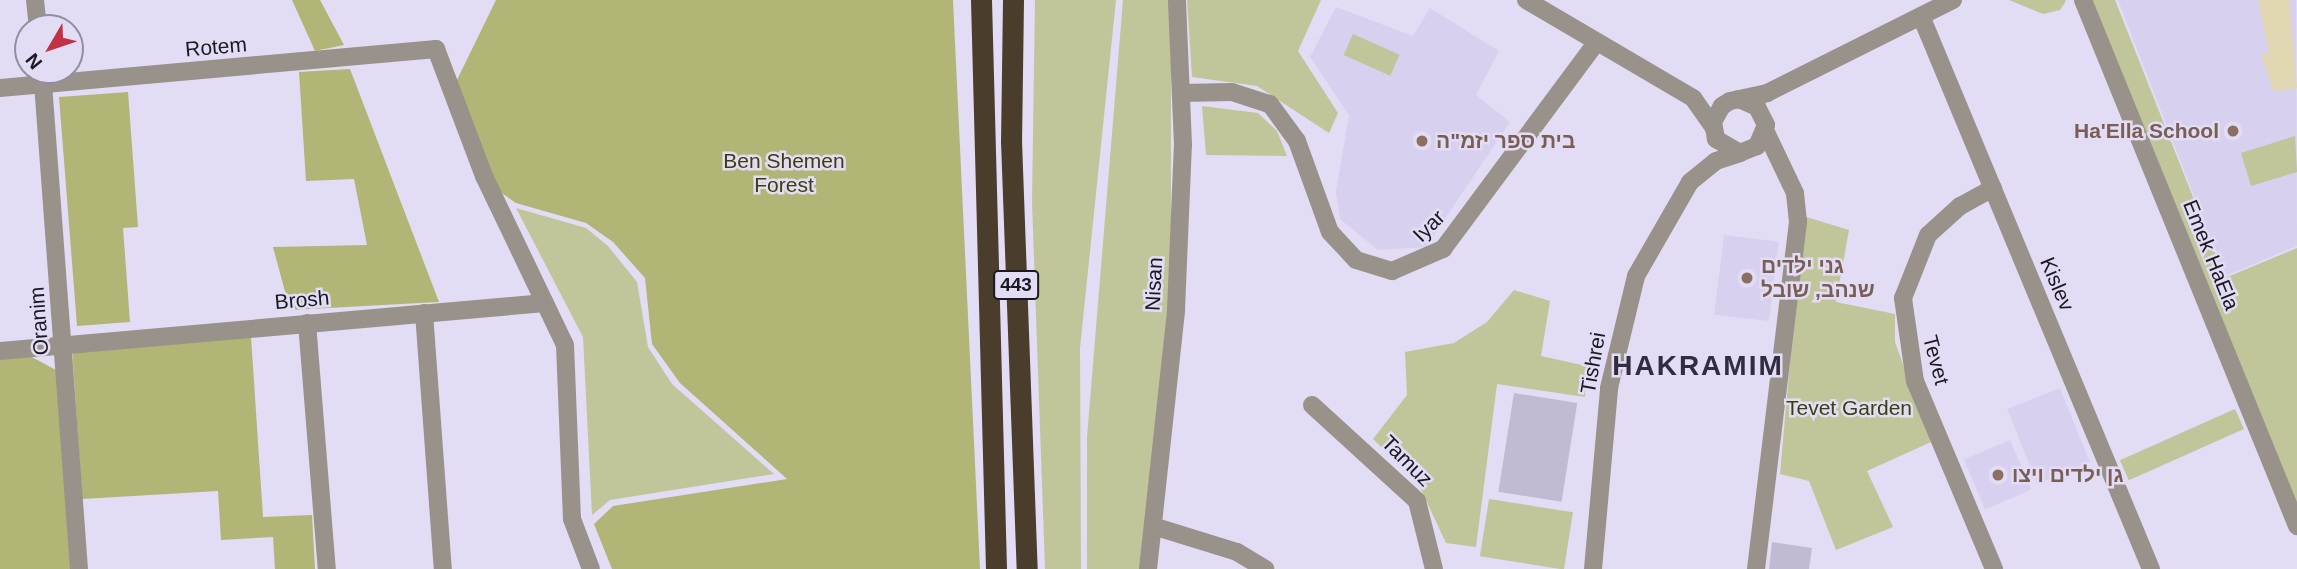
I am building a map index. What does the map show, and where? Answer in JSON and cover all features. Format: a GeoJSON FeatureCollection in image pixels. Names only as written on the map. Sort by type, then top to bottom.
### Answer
{"type":"FeatureCollection","features":[{"type":"Feature","properties":{"kind":"highway","name":"443"},"geometry":{"type":"LineString","coordinates":[[981,0],[996,569]]}},
{"type":"Feature","properties":{"kind":"highway","name":"443"},"geometry":{"type":"LineString","coordinates":[[1013,0],[1011,141],[1027,569]]}},
{"type":"Feature","properties":{"kind":"street","name":"Nisan"},"geometry":{"type":"LineString","coordinates":[[1149,569],[1176,310],[1181,93],[1177,0]]}},
{"type":"Feature","properties":{"kind":"street"},"geometry":{"type":"LineString","coordinates":[[1526,0],[1594,46],[1685,94],[1736,100],[1757,107],[1789,178],[1798,235],[1756,569]]}},
{"type":"Feature","properties":{"kind":"street"},"geometry":{"type":"LineString","coordinates":[[1713,129],[1716,113],[1736,100],[1790,80],[1953,0]]}},
{"type":"Feature","properties":{"kind":"street","name":"Emek HaEla"},"geometry":{"type":"LineString","coordinates":[[2083,0],[2297,526]]}},
{"type":"Feature","properties":{"kind":"street","name":"Kislev"},"geometry":{"type":"LineString","coordinates":[[1921,16],[2151,569]]}},
{"type":"Feature","properties":{"kind":"street","name":"Iyar"},"geometry":{"type":"LineString","coordinates":[[1181,93],[1232,92],[1270,104],[1297,141],[1330,232],[1356,260],[1392,271],[1443,249],[1594,46]]}},
{"type":"Feature","properties":{"kind":"street","name":"Rotem"},"geometry":{"type":"LineString","coordinates":[[84,74],[436,49],[474,155],[545,303]]}},
{"type":"Feature","properties":{"kind":"street"},"geometry":{"type":"LineString","coordinates":[[1744,152],[1765,125],[1768,106],[1790,80]]}},
{"type":"Feature","properties":{"kind":"street","name":"Oranim"},"geometry":{"type":"LineString","coordinates":[[44,84],[79,569]]}},
{"type":"Feature","properties":{"kind":"street"},"geometry":{"type":"LineString","coordinates":[[1685,94],[1713,129],[1722,146],[1771,159],[1789,178]]}},
{"type":"Feature","properties":{"kind":"street","name":"Tishrei"},"geometry":{"type":"LineString","coordinates":[[1593,569],[1609,388],[1623,326],[1644,256],[1690,182],[1713,129]]}},
{"type":"Feature","properties":{"kind":"street","name":"Tishrei"},"geometry":{"type":"LineString","coordinates":[[1690,182],[1744,152]]}},
{"type":"Feature","properties":{"kind":"street","name":"Tevet"},"geometry":{"type":"LineString","coordinates":[[1993,188],[1960,206],[1928,235],[1903,298],[1915,381],[1993,569]]}},
{"type":"Feature","properties":{"kind":"street"},"geometry":{"type":"LineString","coordinates":[[545,303],[565,345],[572,519],[591,569]]}},
{"type":"Feature","properties":{"kind":"street","name":"Brosh"},"geometry":{"type":"LineString","coordinates":[[0,351],[64,343],[545,303]]}},
{"type":"Feature","properties":{"kind":"street"},"geometry":{"type":"LineString","coordinates":[[424,313],[443,569]]}},
{"type":"Feature","properties":{"kind":"street"},"geometry":{"type":"LineString","coordinates":[[307,323],[327,569]]}},
{"type":"Feature","properties":{"kind":"street","name":"Tamuz"},"geometry":{"type":"LineString","coordinates":[[1312,405],[1417,501],[1434,569]]}},
{"type":"Feature","properties":{"kind":"street"},"geometry":{"type":"LineString","coordinates":[[1153,526],[1237,552],[1265,569]]}},
{"type":"Feature","properties":{"kind":"shaded area","name":"Ha'Ella School"},"geometry":{"type":"Polygon","coordinates":[[[2118,0],[2296,0],[2297,246],[2225,276],[2118,0]]]}},
{"type":"Feature","properties":{"kind":"shaded area","name":"בית ספר יזמ\"ה"},"geometry":{"type":"Polygon","coordinates":[[[1336,7],[1413,36],[1430,8],[1499,51],[1476,95],[1510,122],[1426,247],[1378,250],[1340,219],[1336,192],[1349,115],[1310,57],[1336,7]]]}},
{"type":"Feature","properties":{"kind":"shaded area","name":"גני ילדים שנהב, שובל"},"geometry":{"type":"Polygon","coordinates":[[[1724,235],[1779,242],[1769,321],[1714,314],[1724,235]]]}},
{"type":"Feature","properties":{"kind":"shaded area"},"geometry":{"type":"Polygon","coordinates":[[[2060,388],[2090,462],[2037,484],[2007,409],[2060,388]]]}},
{"type":"Feature","properties":{"kind":"shaded area","name":"גן ילדים ויצו"},"geometry":{"type":"Polygon","coordinates":[[[2010,440],[2031,490],[1985,509],[1964,460],[2010,440]]]}},
{"type":"Feature","properties":{"kind":"green space"},"geometry":{"type":"Polygon","coordinates":[[[292,0],[320,0],[344,45],[315,51],[292,0]]]}},
{"type":"Feature","properties":{"kind":"green space","name":"Ben Shemen Forest"},"geometry":{"type":"Polygon","coordinates":[[[496,0],[953,0],[980,569],[612,569],[594,524],[613,506],[787,479],[680,383],[652,344],[645,278],[613,242],[586,223],[516,203],[496,189],[455,84],[496,0]]]}},
{"type":"Feature","properties":{"kind":"green space"},"geometry":{"type":"Polygon","coordinates":[[[1035,0],[1116,0],[1080,348],[1081,569],[1045,569],[1032,202],[1035,0]]]}},
{"type":"Feature","properties":{"kind":"green space"},"geometry":{"type":"Polygon","coordinates":[[[1123,0],[1171,0],[1171,277],[1140,569],[1087,569],[1087,437],[1123,0]]]}},
{"type":"Feature","properties":{"kind":"green space"},"geometry":{"type":"Polygon","coordinates":[[[1187,0],[1321,0],[1298,51],[1338,113],[1329,133],[1257,86],[1192,77],[1187,0]]]}},
{"type":"Feature","properties":{"kind":"green space"},"geometry":{"type":"Polygon","coordinates":[[[2009,0],[2066,1],[2060,10],[2043,14],[2009,0]]]}},
{"type":"Feature","properties":{"kind":"green space"},"geometry":{"type":"Polygon","coordinates":[[[2092,0],[2115,0],[2225,278],[2297,248],[2297,503],[2092,0]]]}},
{"type":"Feature","properties":{"kind":"green space"},"geometry":{"type":"Polygon","coordinates":[[[1353,34],[1400,55],[1390,76],[1344,55],[1353,34]]]}},
{"type":"Feature","properties":{"kind":"green space"},"geometry":{"type":"Polygon","coordinates":[[[350,69],[439,302],[290,310],[273,247],[367,245],[354,179],[306,181],[299,72],[350,69]]]}},
{"type":"Feature","properties":{"kind":"green space"},"geometry":{"type":"Polygon","coordinates":[[[128,92],[138,227],[123,228],[130,322],[77,326],[59,97],[128,92]]]}},
{"type":"Feature","properties":{"kind":"green space"},"geometry":{"type":"Polygon","coordinates":[[[1202,106],[1258,113],[1277,131],[1287,156],[1206,155],[1202,106]]]}},
{"type":"Feature","properties":{"kind":"green space"},"geometry":{"type":"Polygon","coordinates":[[[2295,136],[2297,172],[2251,186],[2241,153],[2295,136]]]}},
{"type":"Feature","properties":{"kind":"green space"},"geometry":{"type":"Polygon","coordinates":[[[516,208],[586,228],[608,246],[637,282],[648,347],[672,384],[774,474],[610,500],[592,515],[583,337],[516,208]]]}},
{"type":"Feature","properties":{"kind":"green space","name":"Tevet Garden"},"geometry":{"type":"Polygon","coordinates":[[[1803,216],[1849,230],[1836,302],[1895,314],[1895,342],[1931,442],[1867,471],[1893,527],[1836,550],[1809,481],[1780,474],[1803,216]]]}},
{"type":"Feature","properties":{"kind":"green space"},"geometry":{"type":"Polygon","coordinates":[[[1514,290],[1550,301],[1541,356],[1586,366],[1585,397],[1497,384],[1476,547],[1446,543],[1418,483],[1373,439],[1407,395],[1405,352],[1454,343],[1487,322],[1514,290]]]}},
{"type":"Feature","properties":{"kind":"green space"},"geometry":{"type":"Polygon","coordinates":[[[251,337],[263,517],[312,515],[315,569],[275,569],[273,537],[221,540],[218,491],[82,499],[72,347],[251,337]]]}},
{"type":"Feature","properties":{"kind":"green space"},"geometry":{"type":"Polygon","coordinates":[[[28,355],[56,370],[71,569],[0,569],[0,360],[28,355]]]}},
{"type":"Feature","properties":{"kind":"green space"},"geometry":{"type":"Polygon","coordinates":[[[2235,409],[2244,429],[2129,480],[2120,460],[2235,409]]]}},
{"type":"Feature","properties":{"kind":"green space"},"geometry":{"type":"Polygon","coordinates":[[[1489,499],[1573,512],[1564,569],[1480,556],[1489,499]]]}},
{"type":"Feature","properties":{"kind":"sand"},"geometry":{"type":"Polygon","coordinates":[[[2258,0],[2289,0],[2297,88],[2274,92],[2261,55],[2269,52],[2258,0]]]}},
{"type":"Feature","properties":{"kind":"building"},"geometry":{"type":"Polygon","coordinates":[[[1514,393],[1577,403],[1562,502],[1498,492],[1514,393]]]}},
{"type":"Feature","properties":{"kind":"building"},"geometry":{"type":"Polygon","coordinates":[[[1772,542],[1812,548],[1809,569],[1769,569],[1772,542]]]}},
{"type":"Feature","properties":{"kind":"place","name":"Ha'Ella School"},"geometry":{"type":"Point","coordinates":[2233,131]}},
{"type":"Feature","properties":{"kind":"place","name":"בית ספר יזמ\"ה"},"geometry":{"type":"Point","coordinates":[1422,141]}},
{"type":"Feature","properties":{"kind":"place","name":"גני ילדים שנהב, שובל"},"geometry":{"type":"Point","coordinates":[1747,278]}},
{"type":"Feature","properties":{"kind":"place","name":"גן ילדים ויצו"},"geometry":{"type":"Point","coordinates":[1998,475]}},
{"type":"Feature","properties":{"kind":"district","name":"HAKRAMIM"},"geometry":{"type":"Point","coordinates":[1698,366]}}]}
